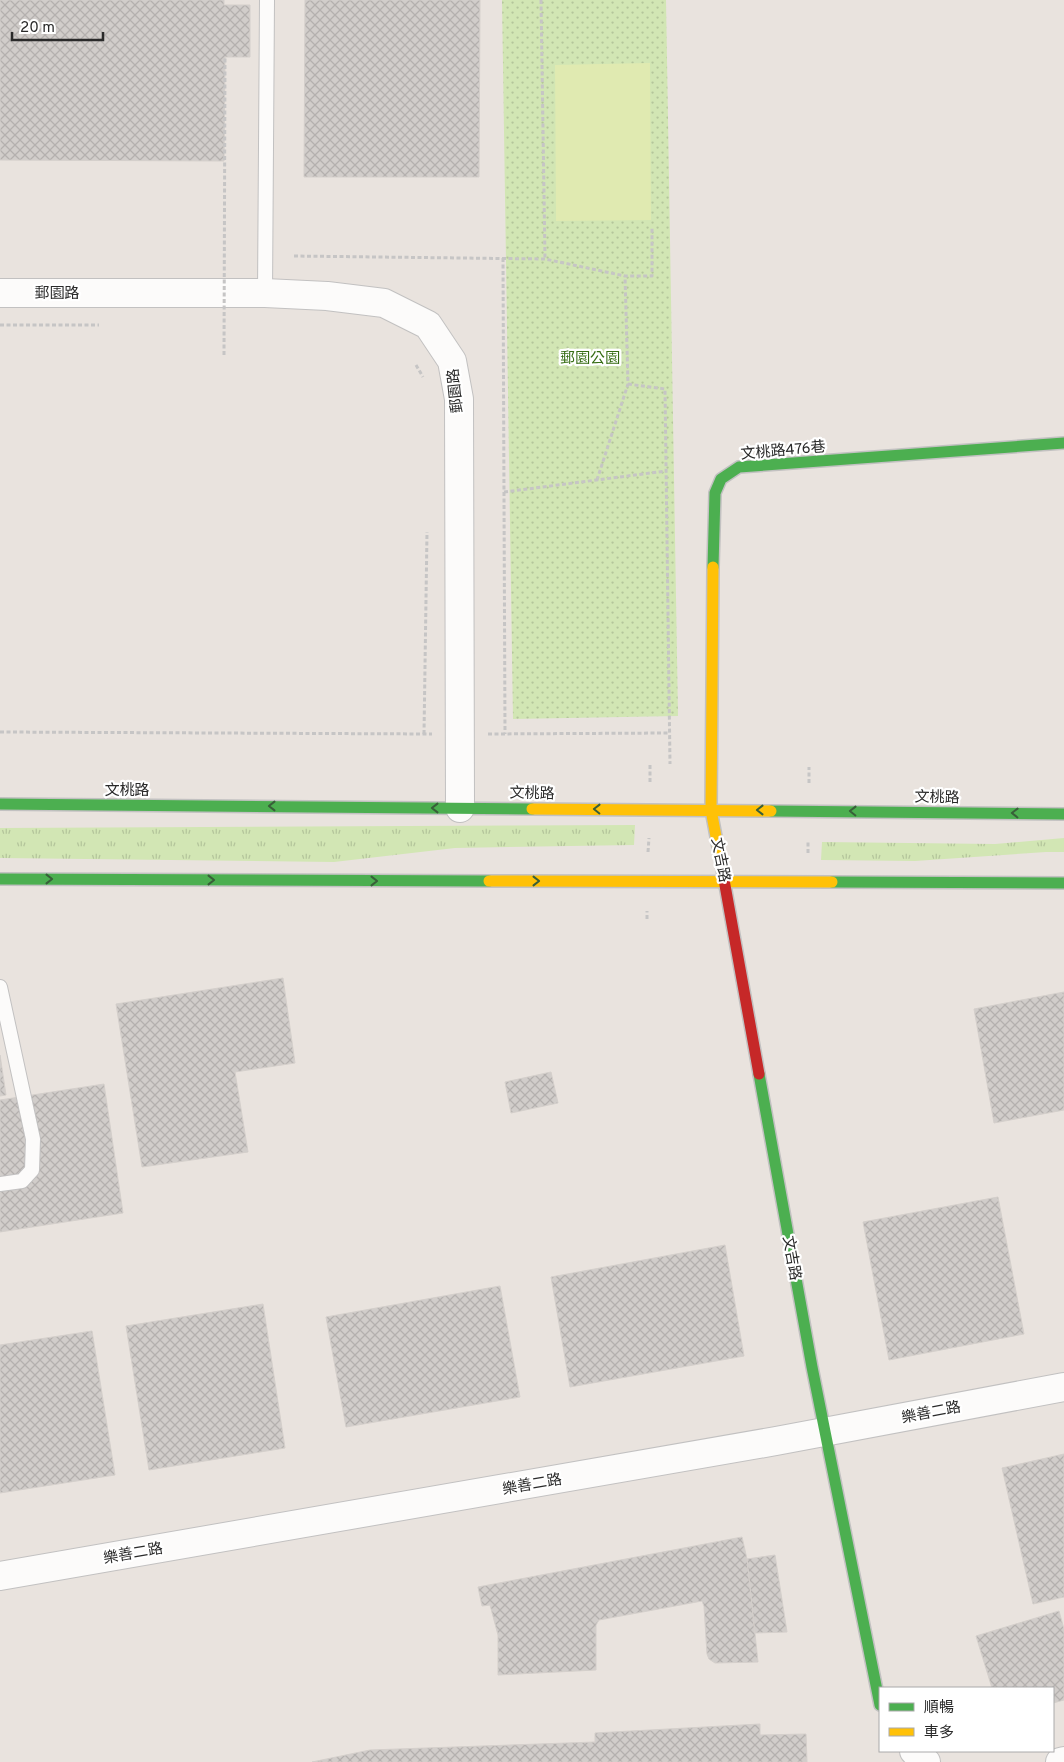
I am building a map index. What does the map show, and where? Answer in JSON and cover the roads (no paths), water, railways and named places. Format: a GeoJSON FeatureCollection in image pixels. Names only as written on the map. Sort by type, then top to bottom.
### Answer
{"type":"FeatureCollection","features":[{"type":"Feature","properties":{"kind":"street","name":"郵園路"},"geometry":{"type":"LineString","coordinates":[[0,293],[265,293],[328,296],[384,303],[428,325],[452,361],[458,399],[460,808]]}},
{"type":"Feature","properties":{"kind":"street","name":"文桃路476巷"},"geometry":{"type":"LineString","coordinates":[[712,810],[714,499],[717,483],[726,473],[739,467],[1064,443]]}},
{"type":"Feature","properties":{"kind":"street","name":"文桃路"},"geometry":{"type":"LineString","coordinates":[[0,804],[1064,814]]}},
{"type":"Feature","properties":{"kind":"street","name":"文吉路"},"geometry":{"type":"LineString","coordinates":[[712,810],[806,1338],[843,1531],[879,1702]]}},
{"type":"Feature","properties":{"kind":"street"},"geometry":{"type":"LineString","coordinates":[[0,879],[1064,883]]}},
{"type":"Feature","properties":{"kind":"street","name":"樂善二路"},"geometry":{"type":"LineString","coordinates":[[0,1576],[824,1432],[1064,1386]]}},
{"type":"Feature","properties":{"kind":"street"},"geometry":{"type":"LineString","coordinates":[[915,1752],[926,1762]]}},
{"type":"Feature","properties":{"kind":"street"},"geometry":{"type":"LineString","coordinates":[[1060,1762],[1064,1761]]}},
{"type":"Feature","properties":{"kind":"lane"},"geometry":{"type":"LineString","coordinates":[[265,293],[267,0]]}},
{"type":"Feature","properties":{"kind":"lane"},"geometry":{"type":"LineString","coordinates":[[0,987],[33,1139],[32,1170],[22,1181],[0,1184]]}},
{"type":"Feature","properties":{"kind":"park label","name":"郵園公園"},"geometry":{"type":"Point","coordinates":[590,358]}}]}
